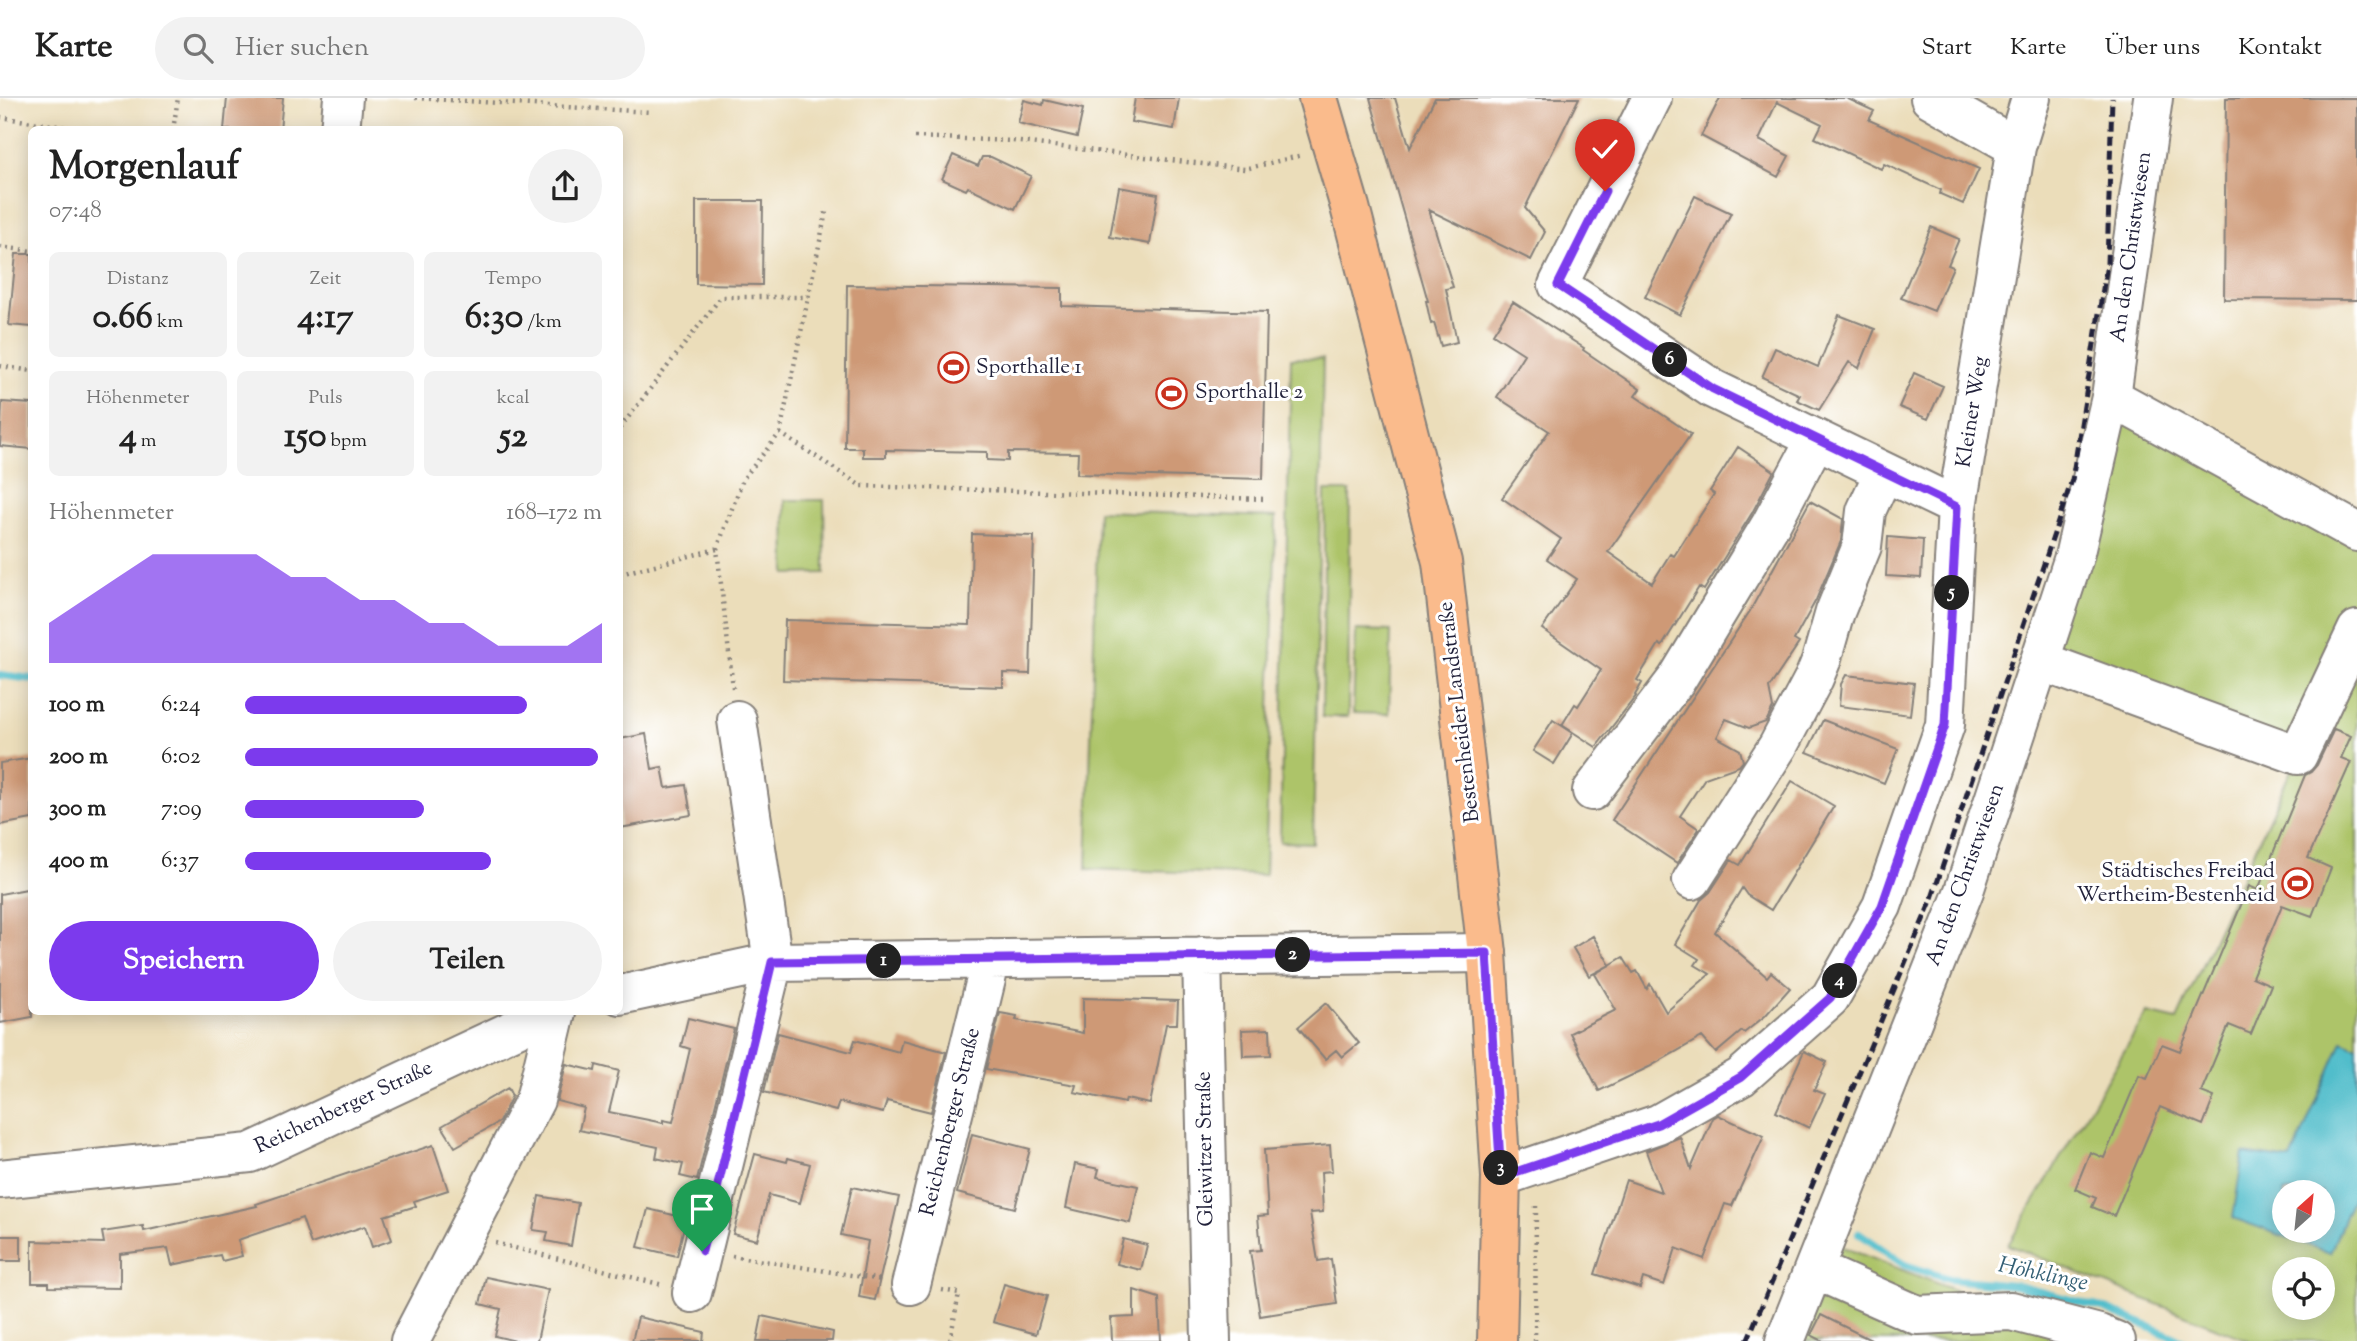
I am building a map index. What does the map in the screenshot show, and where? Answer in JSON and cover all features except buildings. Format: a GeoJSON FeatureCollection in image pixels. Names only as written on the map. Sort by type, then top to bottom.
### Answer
{"type":"FeatureCollection","features":[{"type":"Feature","properties":{"kind":"main road","name":"Bestenheider Landstraße"},"geometry":{"type":"LineString","coordinates":[[1318,98],[1354,220],[1443,562],[1487,953],[1516,1172],[1497,1341]]}},
{"type":"Feature","properties":{"kind":"street"},"geometry":{"type":"LineString","coordinates":[[340,126],[344,98]]}},
{"type":"Feature","properties":{"kind":"street"},"geometry":{"type":"LineString","coordinates":[[1652,98],[1558,285],[1713,389],[1957,507]]}},
{"type":"Feature","properties":{"kind":"street"},"geometry":{"type":"LineString","coordinates":[[1930,98],[2015,147]]}},
{"type":"Feature","properties":{"kind":"street","name":"Kleiner Weg"},"geometry":{"type":"LineString","coordinates":[[1516,1172],[1658,1124],[1741,1077],[1830,998],[1882,906],[1945,725],[1957,507],[2015,147],[2031,98]]}},
{"type":"Feature","properties":{"kind":"street","name":"An den Christwiesen"},"geometry":{"type":"LineString","coordinates":[[1785,1341],[1964,891],[2074,557],[2111,397],[2153,98]]}},
{"type":"Feature","properties":{"kind":"street"},"geometry":{"type":"LineString","coordinates":[[2111,397],[2357,531]]}},
{"type":"Feature","properties":{"kind":"street"},"geometry":{"type":"LineString","coordinates":[[1592,791],[1677,679],[1771,524],[1816,439]]}},
{"type":"Feature","properties":{"kind":"street"},"geometry":{"type":"LineString","coordinates":[[1692,880],[1778,746],[1814,678],[1835,612],[1862,546],[1866,511],[1884,472]]}},
{"type":"Feature","properties":{"kind":"street"},"geometry":{"type":"LineString","coordinates":[[2040,661],[2298,755],[2357,630]]}},
{"type":"Feature","properties":{"kind":"street"},"geometry":{"type":"LineString","coordinates":[[692,1293],[772,962],[737,720]]}},
{"type":"Feature","properties":{"kind":"street"},"geometry":{"type":"LineString","coordinates":[[623,994],[772,962],[1487,953]]}},
{"type":"Feature","properties":{"kind":"street","name":"Gleiwitzer Straße"},"geometry":{"type":"LineString","coordinates":[[1202,956],[1211,1341]]}},
{"type":"Feature","properties":{"kind":"street","name":"Reichenberger Straße"},"geometry":{"type":"LineString","coordinates":[[911,1285],[991,959]]}},
{"type":"Feature","properties":{"kind":"street","name":"Reichenberger Straße"},"geometry":{"type":"LineString","coordinates":[[0,1179],[250,1153],[548,1015]]}},
{"type":"Feature","properties":{"kind":"street","name":"Reichenberger Straße"},"geometry":{"type":"LineString","coordinates":[[410,1341],[535,1100],[553,1015]]}},
{"type":"Feature","properties":{"kind":"street"},"geometry":{"type":"LineString","coordinates":[[1814,1269],[1917,1315],[2011,1311],[2116,1341]]}},
{"type":"Feature","properties":{"kind":"path"},"geometry":{"type":"LineString","coordinates":[[174,126],[178,98]]}},
{"type":"Feature","properties":{"kind":"path"},"geometry":{"type":"LineString","coordinates":[[415,98],[650,112]]}},
{"type":"Feature","properties":{"kind":"path"},"geometry":{"type":"LineString","coordinates":[[0,117],[57,126]]}},
{"type":"Feature","properties":{"kind":"path"},"geometry":{"type":"LineString","coordinates":[[915,137],[1012,141],[1245,169],[1333,148]]}},
{"type":"Feature","properties":{"kind":"path"},"geometry":{"type":"LineString","coordinates":[[737,720],[717,549],[743,479],[780,433],[825,212]]}},
{"type":"Feature","properties":{"kind":"path"},"geometry":{"type":"LineString","coordinates":[[0,247],[28,250]]}},
{"type":"Feature","properties":{"kind":"path"},"geometry":{"type":"LineString","coordinates":[[623,424],[721,297],[808,297]]}},
{"type":"Feature","properties":{"kind":"path"},"geometry":{"type":"LineString","coordinates":[[0,366],[28,370]]}},
{"type":"Feature","properties":{"kind":"path"},"geometry":{"type":"LineString","coordinates":[[780,433],[861,486],[1266,499]]}},
{"type":"Feature","properties":{"kind":"path"},"geometry":{"type":"LineString","coordinates":[[623,573],[717,549]]}},
{"type":"Feature","properties":{"kind":"path"},"geometry":{"type":"LineString","coordinates":[[1516,1172],[1536,1206],[1535,1341]]}},
{"type":"Feature","properties":{"kind":"path"},"geometry":{"type":"LineString","coordinates":[[464,1235],[692,1293]]}},
{"type":"Feature","properties":{"kind":"path"},"geometry":{"type":"LineString","coordinates":[[702,1251],[959,1293],[950,1341]]}},
{"type":"Feature","properties":{"kind":"green space"},"geometry":{"type":"Polygon","coordinates":[[[1291,358],[1323,359],[1313,843],[1280,842],[1291,358]]]}},
{"type":"Feature","properties":{"kind":"green space","name":"Städtisches Freibad Wertheim-Bestenheid"},"geometry":{"type":"Polygon","coordinates":[[[2111,397],[2357,532],[2357,1341],[2250,1341],[2008,1245],[2147,1013],[2177,1020],[2298,755],[2040,661],[2111,397]]]}},
{"type":"Feature","properties":{"kind":"green space"},"geometry":{"type":"Polygon","coordinates":[[[1325,491],[1350,491],[1348,717],[1322,717],[1325,491]]]}},
{"type":"Feature","properties":{"kind":"green space"},"geometry":{"type":"Polygon","coordinates":[[[785,500],[824,500],[825,573],[786,574],[785,500]]]}},
{"type":"Feature","properties":{"kind":"green space"},"geometry":{"type":"Polygon","coordinates":[[[1098,511],[1276,517],[1265,875],[1087,869],[1098,511]]]}},
{"type":"Feature","properties":{"kind":"green space"},"geometry":{"type":"Polygon","coordinates":[[[1356,630],[1391,631],[1389,714],[1353,713],[1356,630]]]}},
{"type":"Feature","properties":{"kind":"green space"},"geometry":{"type":"Polygon","coordinates":[[[1840,1246],[2086,1341],[1802,1341],[1840,1246]]]}},
{"type":"Feature","properties":{"kind":"water"},"geometry":{"type":"Polygon","coordinates":[[[2342,1041],[2357,1047],[2357,1187],[2335,1241],[2335,1180],[2272,1180],[2272,1232],[2233,1218],[2243,1153],[2291,1160],[2342,1041]]]}},
{"type":"Feature","properties":{"kind":"water"},"geometry":{"type":"Polygon","coordinates":[[[2302,1243],[2334,1243],[2330,1253],[2302,1243]]]}},
{"type":"Feature","properties":{"kind":"waterway","name":"Höhklinge"},"geometry":{"type":"LineString","coordinates":[[0,675],[28,678]]}},
{"type":"Feature","properties":{"kind":"waterway","name":"Höhklinge"},"geometry":{"type":"LineString","coordinates":[[1859,1233],[1905,1265],[1949,1279],[2014,1285],[2106,1309],[2183,1341]]}},
{"type":"Feature","properties":{"kind":"railway"},"geometry":{"type":"LineString","coordinates":[[1747,1341],[1931,901],[2072,480],[2107,264],[2112,98]]}},
{"type":"Feature","properties":{"kind":"place","name":"Sporthalle 1"},"geometry":{"type":"Point","coordinates":[953,368]}},
{"type":"Feature","properties":{"kind":"place","name":"Sporthalle 2"},"geometry":{"type":"Point","coordinates":[1172,393]}},
{"type":"Feature","properties":{"kind":"place","name":"Städtisches Freibad Wertheim-Bestenheid"},"geometry":{"type":"Point","coordinates":[2298,884]}},
{"type":"Feature","properties":{"kind":"route"},"geometry":{"type":"LineString","coordinates":[[702,1251],[772,962],[1487,953],[1501,1177],[1658,1124],[1741,1077],[1830,998],[1882,906],[1945,725],[1957,507],[1713,389],[1558,285],[1605,191]]}}]}
